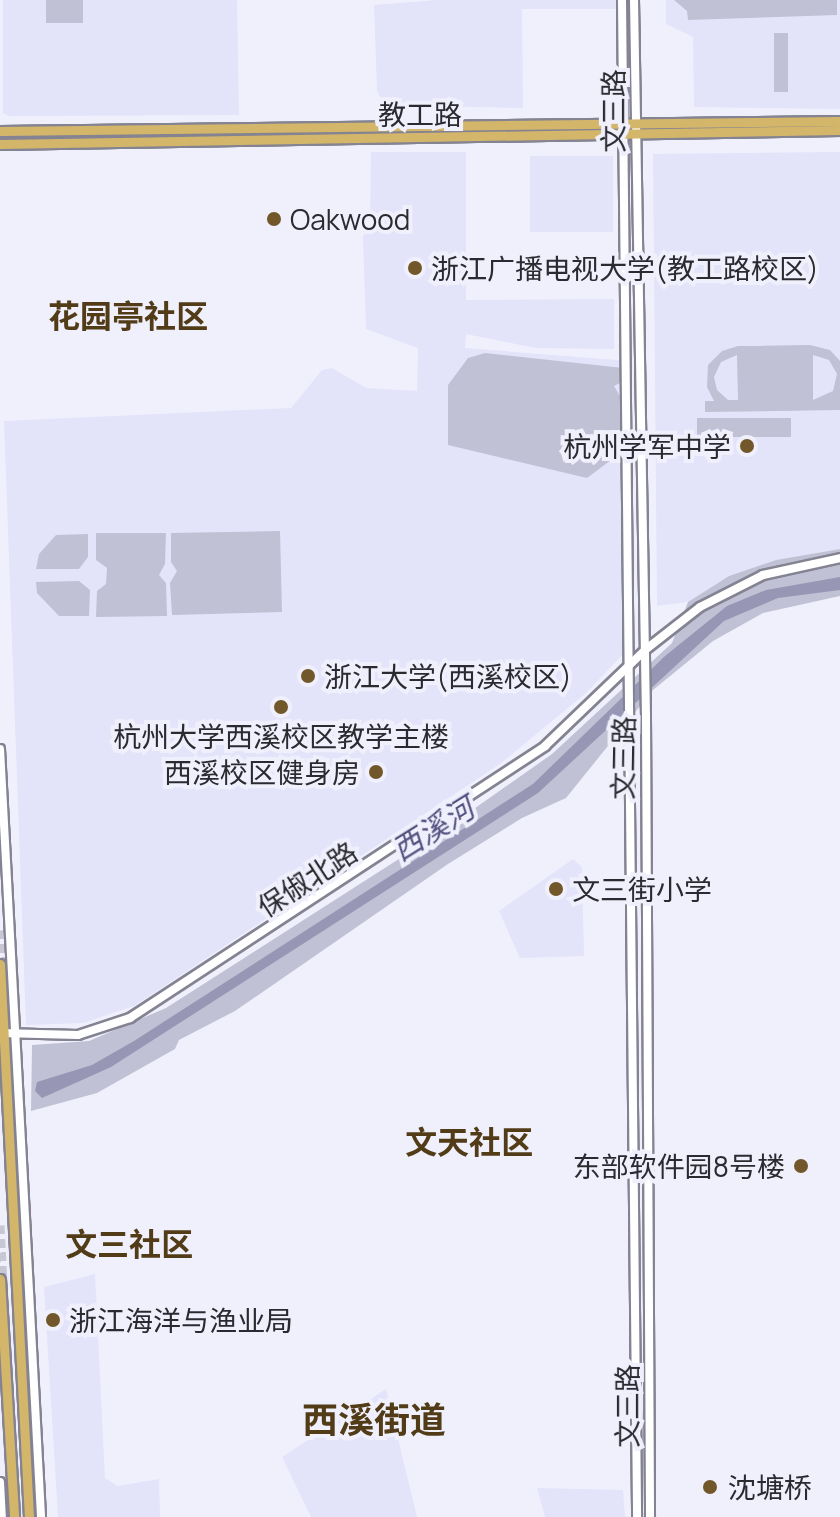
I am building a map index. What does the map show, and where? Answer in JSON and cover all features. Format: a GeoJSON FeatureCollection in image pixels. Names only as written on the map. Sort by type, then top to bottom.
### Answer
{"type":"FeatureCollection","features":[{"type":"Feature","properties":{"kind":"main road","name":"文三路"},"geometry":{"type":"LineString","coordinates":[[622,0],[630,130],[646,672],[650,1517]]}},
{"type":"Feature","properties":{"kind":"main road","name":"文三路"},"geometry":{"type":"LineString","coordinates":[[634,0],[630,130],[631,721],[637,1517]]}},
{"type":"Feature","properties":{"kind":"main road","name":"教工路"},"geometry":{"type":"LineString","coordinates":[[0,144],[630,130],[840,121]]}},
{"type":"Feature","properties":{"kind":"main road","name":"教工路"},"geometry":{"type":"LineString","coordinates":[[0,131],[840,130]]}},
{"type":"Feature","properties":{"kind":"main road","name":"保俶北路"},"geometry":{"type":"LineString","coordinates":[[2,1033],[14,1036],[78,1035],[130,1018],[545,746],[645,650],[734,587],[800,564],[840,558]]}},
{"type":"Feature","properties":{"kind":"main road"},"geometry":{"type":"LineString","coordinates":[[0,749],[41,1517]]}},
{"type":"Feature","properties":{"kind":"main road"},"geometry":{"type":"LineString","coordinates":[[0,964],[29,1517]]}},
{"type":"Feature","properties":{"kind":"main road"},"geometry":{"type":"LineString","coordinates":[[0,1279],[14,1517]]}},
{"type":"Feature","properties":{"kind":"main road"},"geometry":{"type":"LineString","coordinates":[[0,1482],[2,1517]]}},
{"type":"Feature","properties":{"kind":"shaded area"},"geometry":{"type":"Polygon","coordinates":[[[3,0],[237,0],[239,115],[9,116],[3,113],[3,0]]]}},
{"type":"Feature","properties":{"kind":"shaded area"},"geometry":{"type":"Polygon","coordinates":[[[46,0],[83,0],[83,23],[46,23],[46,0]]]}},
{"type":"Feature","properties":{"kind":"shaded area"},"geometry":{"type":"Polygon","coordinates":[[[437,0],[617,0],[618,9],[522,9],[523,108],[384,105],[377,91],[374,5],[437,0]]]}},
{"type":"Feature","properties":{"kind":"shaded area"},"geometry":{"type":"Polygon","coordinates":[[[666,0],[840,0],[840,109],[694,107],[693,37],[666,24],[666,0]]]}},
{"type":"Feature","properties":{"kind":"shaded area"},"geometry":{"type":"Polygon","coordinates":[[[674,0],[837,0],[837,15],[688,20],[687,11],[674,0]]]}},
{"type":"Feature","properties":{"kind":"shaded area"},"geometry":{"type":"Polygon","coordinates":[[[774,33],[788,33],[788,92],[774,92],[774,33]]]}},
{"type":"Feature","properties":{"kind":"shaded area","name":"浙江大学(西溪校区)"},"geometry":{"type":"Polygon","coordinates":[[[371,152],[466,152],[466,300],[614,299],[614,349],[536,348],[466,334],[465,348],[629,361],[628,649],[586,693],[500,764],[134,1006],[83,1023],[26,1025],[4,421],[291,408],[322,370],[332,368],[366,388],[417,391],[418,348],[366,329],[363,235],[370,233],[371,152]]]}},
{"type":"Feature","properties":{"kind":"shaded area"},"geometry":{"type":"Polygon","coordinates":[[[840,152],[840,549],[776,560],[729,576],[688,602],[657,606],[653,154],[840,152]]]}},
{"type":"Feature","properties":{"kind":"shaded area"},"geometry":{"type":"Polygon","coordinates":[[[530,156],[613,156],[613,232],[530,232],[530,156]]]}},
{"type":"Feature","properties":{"kind":"shaded area"},"geometry":{"type":"Polygon","coordinates":[[[810,345],[830,350],[840,361],[840,410],[705,412],[705,401],[714,401],[707,387],[708,365],[722,351],[738,346],[810,345]],[[737,355],[721,362],[714,377],[717,390],[728,400],[738,400],[737,355]],[[813,355],[813,400],[833,391],[837,374],[829,360],[813,355]]]}},
{"type":"Feature","properties":{"kind":"shaded area"},"geometry":{"type":"Polygon","coordinates":[[[485,353],[623,368],[622,382],[614,386],[624,403],[623,445],[611,460],[587,478],[448,445],[448,385],[468,358],[485,353]]]}},
{"type":"Feature","properties":{"kind":"shaded area"},"geometry":{"type":"Polygon","coordinates":[[[697,418],[791,418],[791,437],[697,437],[697,418]]]}},
{"type":"Feature","properties":{"kind":"shaded area"},"geometry":{"type":"Polygon","coordinates":[[[280,531],[282,612],[172,615],[170,583],[177,571],[171,562],[171,533],[280,531]]]}},
{"type":"Feature","properties":{"kind":"shaded area"},"geometry":{"type":"Polygon","coordinates":[[[96,533],[166,533],[165,564],[159,575],[166,583],[167,616],[96,617],[97,591],[106,584],[107,568],[96,560],[96,533]]]}},
{"type":"Feature","properties":{"kind":"shaded area"},"geometry":{"type":"Polygon","coordinates":[[[88,534],[88,557],[79,569],[36,569],[39,554],[56,535],[88,534]]]}},
{"type":"Feature","properties":{"kind":"shaded area"},"geometry":{"type":"Polygon","coordinates":[[[840,549],[840,596],[763,613],[713,641],[653,690],[566,798],[522,818],[448,864],[235,1011],[179,1040],[175,1049],[97,1093],[31,1111],[32,1045],[89,1041],[166,1008],[441,832],[552,754],[672,643],[688,602],[729,576],[776,560],[840,549]]]}},
{"type":"Feature","properties":{"kind":"shaded area"},"geometry":{"type":"Polygon","coordinates":[[[840,577],[840,590],[778,598],[724,621],[538,793],[111,1067],[42,1098],[35,1091],[37,1082],[92,1065],[134,1041],[533,784],[665,656],[727,606],[766,590],[840,577]]]}},
{"type":"Feature","properties":{"kind":"shaded area"},"geometry":{"type":"Polygon","coordinates":[[[79,581],[90,590],[89,616],[59,616],[37,593],[36,582],[79,581]]]}},
{"type":"Feature","properties":{"kind":"shaded area","name":"文三街小学"},"geometry":{"type":"Polygon","coordinates":[[[573,859],[582,867],[584,956],[520,958],[499,911],[573,859]]]}},
{"type":"Feature","properties":{"kind":"shaded area"},"geometry":{"type":"Polygon","coordinates":[[[95,1274],[105,1478],[118,1486],[159,1479],[160,1517],[58,1517],[44,1287],[95,1274]]]}},
{"type":"Feature","properties":{"kind":"shaded area"},"geometry":{"type":"Polygon","coordinates":[[[386,1389],[417,1517],[311,1517],[282,1457],[386,1389]]]}},
{"type":"Feature","properties":{"kind":"shaded area"},"geometry":{"type":"Polygon","coordinates":[[[537,1488],[623,1490],[625,1517],[545,1517],[537,1488]]]}},
{"type":"Feature","properties":{"kind":"tunnel"},"geometry":{"type":"LineString","coordinates":[[0,930],[2,970]]}},
{"type":"Feature","properties":{"kind":"tunnel"},"geometry":{"type":"LineString","coordinates":[[0,1225],[3,1285]]}},
{"type":"Feature","properties":{"kind":"place","name":"Oakwood"},"geometry":{"type":"Point","coordinates":[274,219]}},
{"type":"Feature","properties":{"kind":"place","name":"浙江广播电视大学(教工路校区)"},"geometry":{"type":"Point","coordinates":[415,268]}},
{"type":"Feature","properties":{"kind":"place","name":"杭州学军中学"},"geometry":{"type":"Point","coordinates":[747,446]}},
{"type":"Feature","properties":{"kind":"place","name":"浙江大学(西溪校区)"},"geometry":{"type":"Point","coordinates":[308,676]}},
{"type":"Feature","properties":{"kind":"place","name":"杭州大学西溪校区教学主楼"},"geometry":{"type":"Point","coordinates":[281,707]}},
{"type":"Feature","properties":{"kind":"place","name":"西溪校区健身房"},"geometry":{"type":"Point","coordinates":[376,772]}},
{"type":"Feature","properties":{"kind":"place","name":"文三街小学"},"geometry":{"type":"Point","coordinates":[556,889]}},
{"type":"Feature","properties":{"kind":"place","name":"东部软件园8号楼"},"geometry":{"type":"Point","coordinates":[801,1166]}},
{"type":"Feature","properties":{"kind":"place","name":"浙江海洋与渔业局"},"geometry":{"type":"Point","coordinates":[53,1320]}},
{"type":"Feature","properties":{"kind":"place","name":"沈塘桥"},"geometry":{"type":"Point","coordinates":[710,1487]}},
{"type":"Feature","properties":{"kind":"district","name":"花园亭社区"},"geometry":{"type":"Point","coordinates":[128,316]}},
{"type":"Feature","properties":{"kind":"district","name":"文天社区"},"geometry":{"type":"Point","coordinates":[469,1142]}},
{"type":"Feature","properties":{"kind":"district","name":"文三社区"},"geometry":{"type":"Point","coordinates":[129,1244]}},
{"type":"Feature","properties":{"kind":"district","name":"西溪街道"},"geometry":{"type":"Point","coordinates":[374,1420]}},
{"type":"Feature","properties":{"kind":"water label","name":"西溪河"},"geometry":{"type":"Point","coordinates":[433,829]}}]}
